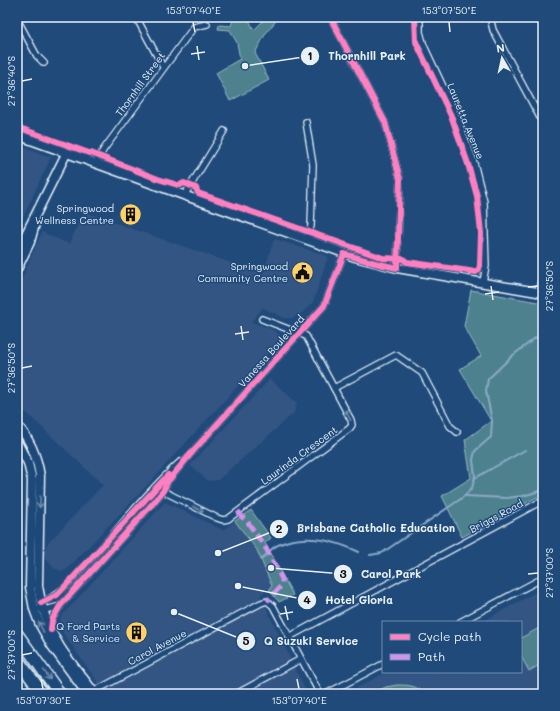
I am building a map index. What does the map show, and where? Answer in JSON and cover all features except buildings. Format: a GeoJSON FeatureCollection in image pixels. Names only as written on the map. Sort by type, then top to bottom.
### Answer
{"type":"FeatureCollection","features":[{"type":"Feature","properties":{"kind":"highway"},"geometry":{"type":"LineString","coordinates":[[17,634],[60,694]]}},
{"type":"Feature","properties":{"kind":"highway"},"geometry":{"type":"LineString","coordinates":[[17,659],[43,694]]}},
{"type":"Feature","properties":{"kind":"street"},"geometry":{"type":"LineString","coordinates":[[136,17],[163,67]]}},
{"type":"Feature","properties":{"kind":"street"},"geometry":{"type":"LineString","coordinates":[[330,17],[385,122],[396,160],[400,179],[397,268]]}},
{"type":"Feature","properties":{"kind":"street","name":"Lauretta Avenue"},"geometry":{"type":"LineString","coordinates":[[420,17],[420,32],[424,46],[454,110],[473,159],[484,202],[486,266],[483,282]]}},
{"type":"Feature","properties":{"kind":"street"},"geometry":{"type":"LineString","coordinates":[[490,17],[493,30],[543,123]]}},
{"type":"Feature","properties":{"kind":"street"},"geometry":{"type":"LineString","coordinates":[[17,19],[37,56],[44,63]]}},
{"type":"Feature","properties":{"kind":"street","name":"Thornhill Street"},"geometry":{"type":"LineString","coordinates":[[95,164],[104,149],[163,67],[194,27],[207,24]]}},
{"type":"Feature","properties":{"kind":"street"},"geometry":{"type":"LineString","coordinates":[[306,122],[313,165],[311,226],[307,240]]}},
{"type":"Feature","properties":{"kind":"street"},"geometry":{"type":"LineString","coordinates":[[184,196],[224,130]]}},
{"type":"Feature","properties":{"kind":"street"},"geometry":{"type":"LineString","coordinates":[[17,135],[344,254],[374,263],[541,292],[543,274]]}},
{"type":"Feature","properties":{"kind":"street"},"geometry":{"type":"LineString","coordinates":[[17,252],[66,154]]}},
{"type":"Feature","properties":{"kind":"street"},"geometry":{"type":"LineString","coordinates":[[17,268],[30,242],[40,208]]}},
{"type":"Feature","properties":{"kind":"street","name":"Vanessa Boulevard"},"geometry":{"type":"LineString","coordinates":[[51,630],[52,620],[60,606],[163,491],[168,481],[194,450],[324,306],[344,254]]}},
{"type":"Feature","properties":{"kind":"street"},"geometry":{"type":"LineString","coordinates":[[262,319],[299,334]]}},
{"type":"Feature","properties":{"kind":"street","name":"Laurinda Crescent"},"geometry":{"type":"LineString","coordinates":[[163,491],[217,518],[223,520],[228,519],[350,428],[352,425],[351,420],[306,336],[299,334]]}},
{"type":"Feature","properties":{"kind":"street"},"geometry":{"type":"LineString","coordinates":[[334,388],[396,355],[422,373],[450,426],[457,432]]}},
{"type":"Feature","properties":{"kind":"street"},"geometry":{"type":"LineString","coordinates":[[17,424],[32,448],[38,463],[40,476],[38,586],[40,625],[52,646],[91,693]]}},
{"type":"Feature","properties":{"kind":"street"},"geometry":{"type":"LineString","coordinates":[[17,442],[28,463],[32,480],[30,587],[60,647],[91,693]]}},
{"type":"Feature","properties":{"kind":"street","name":"Vanessa Boulevard"},"geometry":{"type":"LineString","coordinates":[[39,607],[57,595],[176,466],[194,450]]}},
{"type":"Feature","properties":{"kind":"street","name":"Briggs Road"},"geometry":{"type":"LineString","coordinates":[[290,637],[538,503],[543,503]]}},
{"type":"Feature","properties":{"kind":"street"},"geometry":{"type":"LineString","coordinates":[[102,547],[108,552]]}},
{"type":"Feature","properties":{"kind":"street"},"geometry":{"type":"LineString","coordinates":[[462,621],[543,578]]}},
{"type":"Feature","properties":{"kind":"street","name":"Carol Avenue"},"geometry":{"type":"LineString","coordinates":[[91,693],[267,601],[273,606],[320,694]]}},
{"type":"Feature","properties":{"kind":"street"},"geometry":{"type":"LineString","coordinates":[[39,607],[60,606]]}},
{"type":"Feature","properties":{"kind":"street"},"geometry":{"type":"LineString","coordinates":[[236,694],[301,659]]}},
{"type":"Feature","properties":{"kind":"street"},"geometry":{"type":"LineString","coordinates":[[326,694],[382,665]]}},
{"type":"Feature","properties":{"kind":"shaded area"},"geometry":{"type":"Polygon","coordinates":[[[17,145],[51,157],[17,230],[17,145]]]}},
{"type":"Feature","properties":{"kind":"shaded area"},"geometry":{"type":"Polygon","coordinates":[[[84,212],[263,274],[274,239],[328,257],[313,302],[302,313],[293,318],[284,318],[263,308],[251,322],[272,329],[280,335],[280,340],[137,496],[66,570],[61,571],[54,568],[45,558],[44,552],[47,544],[103,485],[17,404],[17,290],[42,232],[69,244],[84,212]]]}},
{"type":"Feature","properties":{"kind":"shaded area"},"geometry":{"type":"Polygon","coordinates":[[[270,379],[297,403],[294,413],[218,480],[208,481],[190,465],[270,379]]]}},
{"type":"Feature","properties":{"kind":"shaded area"},"geometry":{"type":"Polygon","coordinates":[[[165,502],[223,530],[235,521],[257,550],[272,586],[260,595],[305,689],[312,694],[106,694],[61,630],[60,618],[165,502]]]}},
{"type":"Feature","properties":{"kind":"shaded area"},"geometry":{"type":"Polygon","coordinates":[[[536,592],[543,606],[543,694],[346,694],[384,673],[522,673],[522,621],[488,621],[487,619],[536,592]]]}},
{"type":"Feature","properties":{"kind":"green space"},"geometry":{"type":"Polygon","coordinates":[[[234,17],[250,17],[251,18],[249,20],[254,30],[267,17],[279,17],[266,33],[255,53],[269,80],[230,101],[216,73],[240,59],[237,43],[230,30],[218,29],[219,25],[231,26],[234,17]]]}},
{"type":"Feature","properties":{"kind":"green space"},"geometry":{"type":"Polygon","coordinates":[[[471,290],[543,303],[543,495],[462,537],[442,496],[471,478],[465,440],[491,421],[460,369],[481,356],[464,326],[471,290]]]}},
{"type":"Feature","properties":{"kind":"green space"},"geometry":{"type":"Polygon","coordinates":[[[251,510],[271,538],[265,543],[293,595],[279,602],[269,590],[272,586],[257,550],[235,521],[251,510]]]}},
{"type":"Feature","properties":{"kind":"green space"},"geometry":{"type":"Polygon","coordinates":[[[543,626],[543,663],[529,671],[522,658],[522,637],[543,626]]]}},
{"type":"Feature","properties":{"kind":"green space"},"geometry":{"type":"Polygon","coordinates":[[[408,685],[415,687],[423,694],[371,694],[386,687],[408,685]]]}},
{"type":"Feature","properties":{"kind":"waterway"},"geometry":{"type":"LineString","coordinates":[[370,555],[382,553],[462,498],[472,488],[475,476],[473,460],[475,451],[491,437],[492,421],[486,391],[488,379],[512,356],[543,332]]}},
{"type":"Feature","properties":{"kind":"waterway"},"geometry":{"type":"LineString","coordinates":[[475,478],[525,450]]}},
{"type":"Feature","properties":{"kind":"waterway"},"geometry":{"type":"LineString","coordinates":[[465,496],[506,498],[523,496],[543,490]]}},
{"type":"Feature","properties":{"kind":"waterway"},"geometry":{"type":"LineString","coordinates":[[261,560],[275,546],[298,539],[330,542],[359,552]]}},
{"type":"Feature","properties":{"kind":"marked path"},"geometry":{"type":"LineString","coordinates":[[238,511],[247,521],[267,550],[282,579],[282,585],[267,601]]}},
{"type":"Feature","properties":{"kind":"cycle path"},"geometry":{"type":"LineString","coordinates":[[51,630],[52,620],[60,606],[155,501],[163,491],[168,481],[194,450],[324,306],[344,254],[397,268],[400,179],[385,122],[330,17]]}},
{"type":"Feature","properties":{"kind":"cycle path"},"geometry":{"type":"LineString","coordinates":[[17,127],[91,153],[158,179],[178,185],[184,183],[196,188],[198,193],[383,258],[404,259],[407,262],[476,272],[480,265],[481,233],[477,196],[452,118],[416,42],[415,17]]}},
{"type":"Feature","properties":{"kind":"cycle path"},"geometry":{"type":"LineString","coordinates":[[41,603],[57,595],[168,475]]}},
{"type":"Feature","properties":{"kind":"place","name":"Thornhill Park"},"geometry":{"type":"Point","coordinates":[245,66]}},
{"type":"Feature","properties":{"kind":"place","name":"Springwood Wellness Centre"},"geometry":{"type":"Point","coordinates":[130,214]}},
{"type":"Feature","properties":{"kind":"place","name":"Springwood Community Centre"},"geometry":{"type":"Point","coordinates":[303,272]}},
{"type":"Feature","properties":{"kind":"place","name":"Brisbane Catholic Education"},"geometry":{"type":"Point","coordinates":[218,553]}},
{"type":"Feature","properties":{"kind":"place","name":"Carol Park"},"geometry":{"type":"Point","coordinates":[271,568]}},
{"type":"Feature","properties":{"kind":"place","name":"Hotel Gloria"},"geometry":{"type":"Point","coordinates":[238,586]}},
{"type":"Feature","properties":{"kind":"place","name":"Q Suzuki Service"},"geometry":{"type":"Point","coordinates":[174,612]}},
{"type":"Feature","properties":{"kind":"place","name":"Q Ford Parts & Service"},"geometry":{"type":"Point","coordinates":[136,632]}}]}
